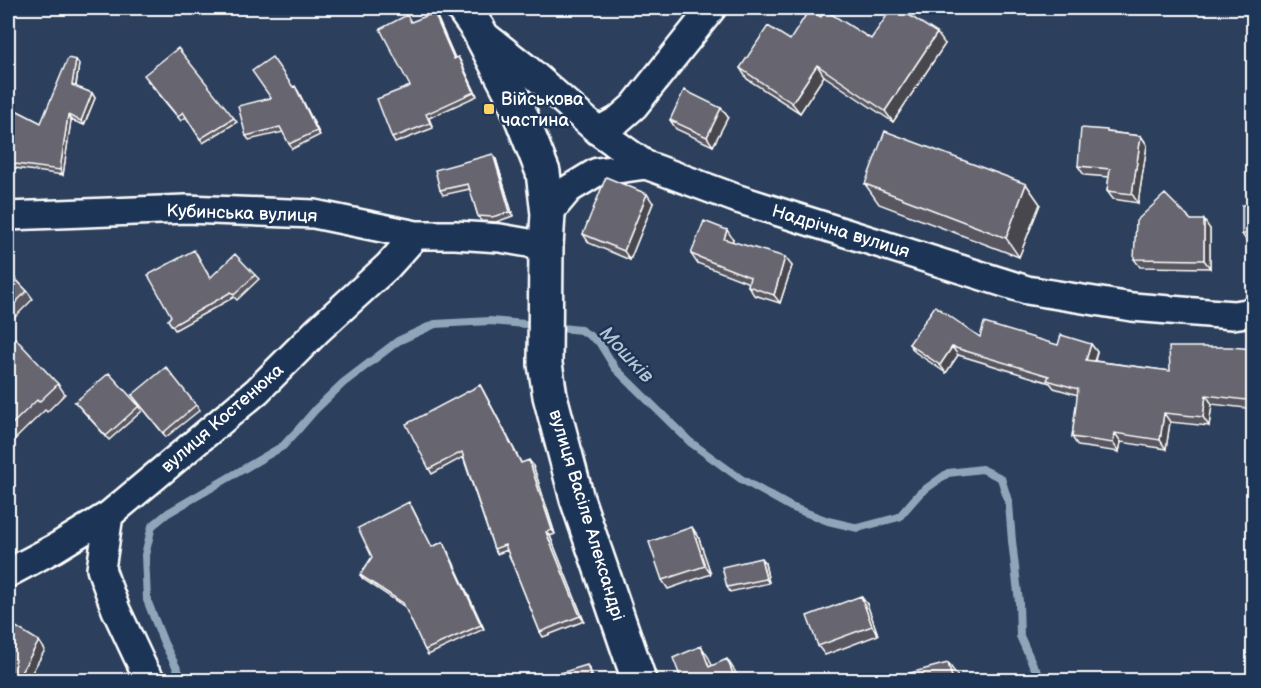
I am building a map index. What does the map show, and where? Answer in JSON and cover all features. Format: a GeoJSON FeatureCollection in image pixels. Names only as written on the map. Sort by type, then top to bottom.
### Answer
{"type":"FeatureCollection","features":[{"type":"Feature","properties":{"kind":"main road","name":"вулиця Васіле Александрі"},"geometry":{"type":"LineString","coordinates":[[470,18],[513,96],[543,172],[547,230],[545,364],[550,396],[578,499],[639,681]]}},
{"type":"Feature","properties":{"kind":"street"},"geometry":{"type":"LineString","coordinates":[[598,132],[618,120],[634,106],[711,8]]}},
{"type":"Feature","properties":{"kind":"street","name":"Надрічна вулиця"},"geometry":{"type":"LineString","coordinates":[[470,18],[598,132],[646,165],[738,199],[1027,290],[1132,307],[1233,315],[1254,312]]}},
{"type":"Feature","properties":{"kind":"street"},"geometry":{"type":"LineString","coordinates":[[547,230],[569,189],[597,172],[646,165]]}},
{"type":"Feature","properties":{"kind":"street","name":"Кубинська вулиця"},"geometry":{"type":"LineString","coordinates":[[8,216],[186,209],[314,214],[416,235],[500,238],[547,230]]}},
{"type":"Feature","properties":{"kind":"street","name":"вулиця Костенюка"},"geometry":{"type":"LineString","coordinates":[[8,573],[109,515],[257,391],[318,330],[388,267],[416,235]]}},
{"type":"Feature","properties":{"kind":"street"},"geometry":{"type":"LineString","coordinates":[[109,515],[101,569],[116,610],[151,681]]}},
{"type":"Feature","properties":{"kind":"building"},"geometry":{"type":"Polygon","coordinates":[[[892,8],[898,8],[937,33],[885,111],[817,65],[792,103],[740,68],[768,26],[790,40],[809,10],[821,17],[825,10],[871,39],[892,8]]]}},
{"type":"Feature","properties":{"kind":"building"},"geometry":{"type":"Polygon","coordinates":[[[434,13],[454,59],[458,57],[474,92],[426,114],[430,123],[392,138],[377,99],[410,86],[380,29],[407,15],[411,22],[434,13]]]}},
{"type":"Feature","properties":{"kind":"building"},"geometry":{"type":"Polygon","coordinates":[[[178,48],[234,118],[200,139],[183,112],[178,117],[144,75],[178,48]]]}},
{"type":"Feature","properties":{"kind":"building"},"geometry":{"type":"Polygon","coordinates":[[[272,57],[293,87],[295,86],[317,131],[289,144],[280,127],[246,136],[238,106],[271,98],[252,71],[272,57]]]}},
{"type":"Feature","properties":{"kind":"building"},"geometry":{"type":"Polygon","coordinates":[[[68,58],[76,60],[72,85],[92,93],[81,121],[68,115],[60,170],[8,163],[8,106],[41,123],[68,58]]]}},
{"type":"Feature","properties":{"kind":"building"},"geometry":{"type":"Polygon","coordinates":[[[684,90],[721,108],[707,137],[670,120],[684,90]]]}},
{"type":"Feature","properties":{"kind":"building"},"geometry":{"type":"Polygon","coordinates":[[[1081,128],[1141,136],[1132,194],[1107,191],[1110,169],[1078,166],[1081,128]]]}},
{"type":"Feature","properties":{"kind":"building"},"geometry":{"type":"Polygon","coordinates":[[[885,131],[1026,184],[1006,238],[865,184],[885,131]]]}},
{"type":"Feature","properties":{"kind":"building"},"geometry":{"type":"Polygon","coordinates":[[[493,154],[510,212],[492,217],[478,216],[468,184],[440,190],[435,170],[493,154]]]}},
{"type":"Feature","properties":{"kind":"building"},"geometry":{"type":"Polygon","coordinates":[[[606,177],[647,194],[624,251],[583,234],[606,177]]]}},
{"type":"Feature","properties":{"kind":"building"},"geometry":{"type":"Polygon","coordinates":[[[1165,194],[1191,220],[1204,220],[1204,260],[1134,259],[1136,221],[1165,194]]]}},
{"type":"Feature","properties":{"kind":"building"},"geometry":{"type":"Polygon","coordinates":[[[1242,205],[1254,205],[1254,252],[1248,252],[1248,234],[1242,234],[1242,205]]]}},
{"type":"Feature","properties":{"kind":"building"},"geometry":{"type":"Polygon","coordinates":[[[704,221],[727,230],[724,239],[785,257],[774,295],[748,286],[750,277],[691,254],[704,221]]]}},
{"type":"Feature","properties":{"kind":"building"},"geometry":{"type":"Polygon","coordinates":[[[194,250],[210,278],[235,254],[255,275],[234,295],[231,292],[172,326],[168,320],[171,316],[148,275],[194,250]]]}},
{"type":"Feature","properties":{"kind":"building"},"geometry":{"type":"Polygon","coordinates":[[[8,271],[27,291],[8,310],[8,271]]]}},
{"type":"Feature","properties":{"kind":"building"},"geometry":{"type":"Polygon","coordinates":[[[935,306],[980,337],[984,323],[1058,345],[1061,335],[1091,344],[1086,360],[1170,371],[1169,347],[1254,349],[1254,401],[1206,395],[1203,417],[1164,413],[1160,440],[1115,433],[1113,443],[1072,437],[1078,389],[1047,380],[1049,376],[952,347],[940,365],[909,344],[935,306]]]}},
{"type":"Feature","properties":{"kind":"building"},"geometry":{"type":"Polygon","coordinates":[[[15,338],[58,384],[39,402],[37,400],[8,428],[8,345],[15,338]]]}},
{"type":"Feature","properties":{"kind":"building"},"geometry":{"type":"Polygon","coordinates":[[[166,367],[196,405],[163,433],[132,395],[166,367]]]}},
{"type":"Feature","properties":{"kind":"building"},"geometry":{"type":"Polygon","coordinates":[[[109,373],[139,406],[106,436],[75,402],[109,373]]]}},
{"type":"Feature","properties":{"kind":"building"},"geometry":{"type":"Polygon","coordinates":[[[480,385],[521,463],[529,460],[552,530],[546,532],[580,616],[540,632],[505,545],[494,549],[462,452],[429,469],[406,424],[480,385]]]}},
{"type":"Feature","properties":{"kind":"building"},"geometry":{"type":"Polygon","coordinates":[[[409,502],[432,547],[443,542],[481,625],[425,650],[403,603],[360,575],[372,557],[358,528],[409,502]]]}},
{"type":"Feature","properties":{"kind":"building"},"geometry":{"type":"Polygon","coordinates":[[[692,527],[705,566],[662,580],[649,542],[692,527]]]}},
{"type":"Feature","properties":{"kind":"building"},"geometry":{"type":"Polygon","coordinates":[[[761,558],[766,579],[727,587],[722,567],[761,558]]]}},
{"type":"Feature","properties":{"kind":"building"},"geometry":{"type":"Polygon","coordinates":[[[861,596],[872,626],[818,646],[807,616],[861,596]]]}},
{"type":"Feature","properties":{"kind":"building"},"geometry":{"type":"Polygon","coordinates":[[[8,622],[39,641],[16,681],[8,677],[8,622]]]}},
{"type":"Feature","properties":{"kind":"building"},"geometry":{"type":"Polygon","coordinates":[[[701,646],[709,667],[727,659],[736,681],[682,681],[673,658],[701,646]]]}},
{"type":"Feature","properties":{"kind":"building"},"geometry":{"type":"Polygon","coordinates":[[[948,663],[953,681],[891,681],[891,678],[948,663]]]}},
{"type":"Feature","properties":{"kind":"building"},"geometry":{"type":"Polygon","coordinates":[[[587,665],[592,681],[538,680],[587,665]]]}},
{"type":"Feature","properties":{"kind":"waterway","name":"Мошків"},"geometry":{"type":"LineString","coordinates":[[183,680],[164,643],[147,600],[145,555],[152,526],[168,513],[283,446],[343,383],[398,341],[435,324],[490,321],[538,325]]}},
{"type":"Feature","properties":{"kind":"waterway","name":"Мошків"},"geometry":{"type":"LineString","coordinates":[[551,327],[581,330],[599,342],[615,368],[690,442],[741,479],[791,507],[828,521],[858,528],[899,517],[920,493],[948,473],[982,469],[1001,478],[1009,504],[1019,602],[1020,636],[1033,665],[1043,680]]}},
{"type":"Feature","properties":{"kind":"place","name":"Військова частина"},"geometry":{"type":"Point","coordinates":[489,109]}}]}
